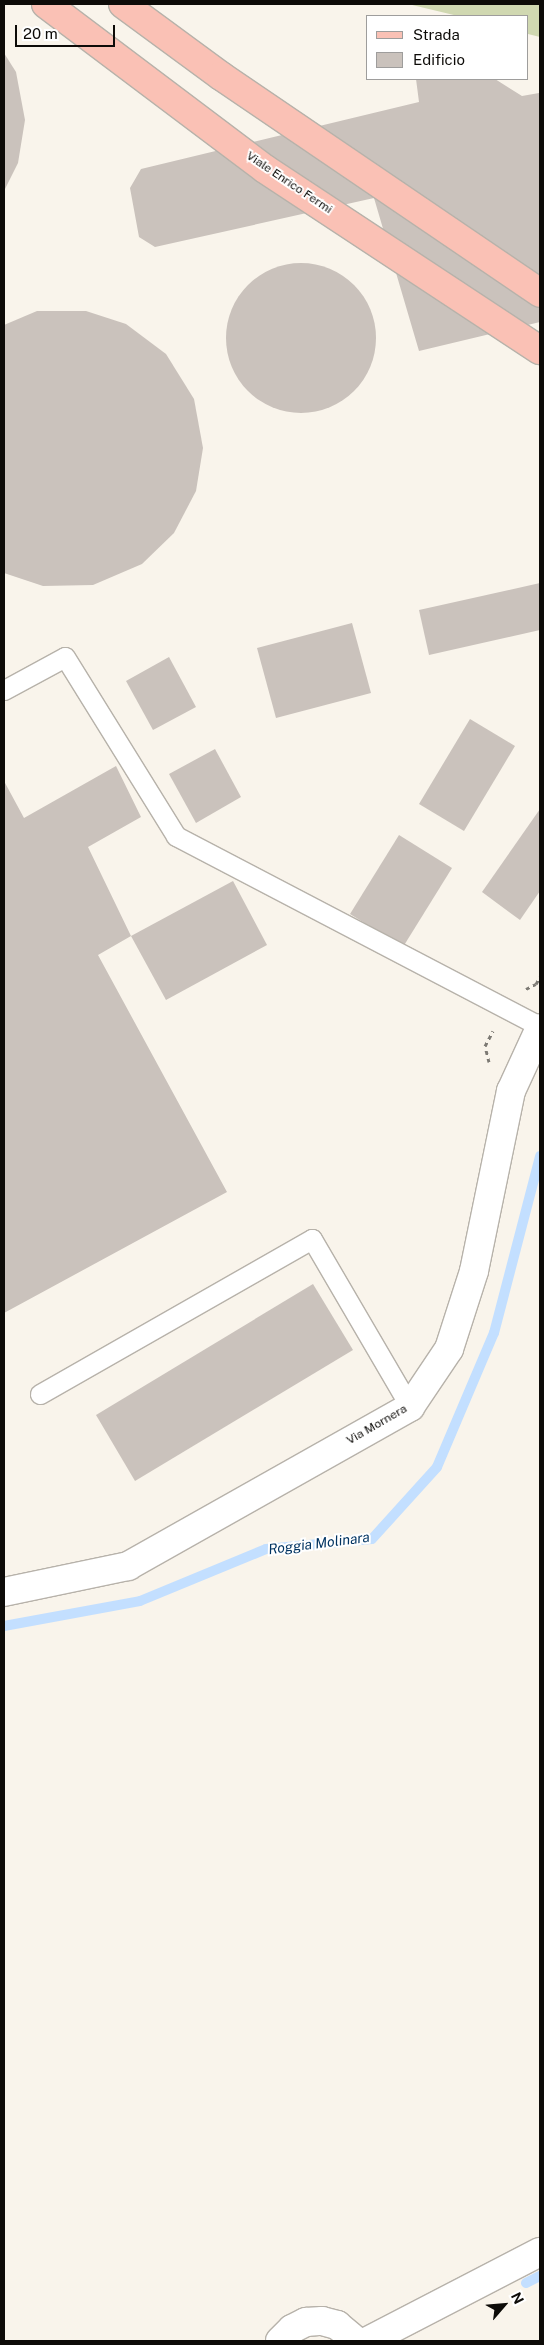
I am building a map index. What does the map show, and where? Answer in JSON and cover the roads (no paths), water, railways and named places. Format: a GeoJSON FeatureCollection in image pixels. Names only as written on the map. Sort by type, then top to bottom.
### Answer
{"type":"FeatureCollection","features":[{"type":"Feature","properties":{"kind":"main road","name":"Viale Enrico Fermi"},"geometry":{"type":"LineString","coordinates":[[46,4],[265,169],[540,350]]}},
{"type":"Feature","properties":{"kind":"main road"},"geometry":{"type":"LineString","coordinates":[[123,4],[220,76],[540,293]]}},
{"type":"Feature","properties":{"kind":"street","name":"Via Mornera"},"geometry":{"type":"LineString","coordinates":[[4,1592],[128,1566],[410,1407],[449,1349],[474,1271],[511,1091],[540,1027]]}},
{"type":"Feature","properties":{"kind":"street"},"geometry":{"type":"LineString","coordinates":[[368,2341],[540,2252]]}},
{"type":"Feature","properties":{"kind":"street"},"geometry":{"type":"LineString","coordinates":[[280,2341],[292,2329],[306,2322],[322,2320],[337,2325],[356,2341]]}},
{"type":"Feature","properties":{"kind":"lane"},"geometry":{"type":"LineString","coordinates":[[4,690],[65,657],[176,836],[540,1027]]}},
{"type":"Feature","properties":{"kind":"lane"},"geometry":{"type":"LineString","coordinates":[[40,1394],[312,1239],[410,1407]]}},
{"type":"Feature","properties":{"kind":"waterway","name":"Roggia Molinara"},"geometry":{"type":"LineString","coordinates":[[4,1626],[140,1601],[266,1549],[372,1539],[437,1467],[494,1333],[540,1156]]}},
{"type":"Feature","properties":{"kind":"waterway"},"geometry":{"type":"LineString","coordinates":[[526,2283],[540,2276]]}}]}
